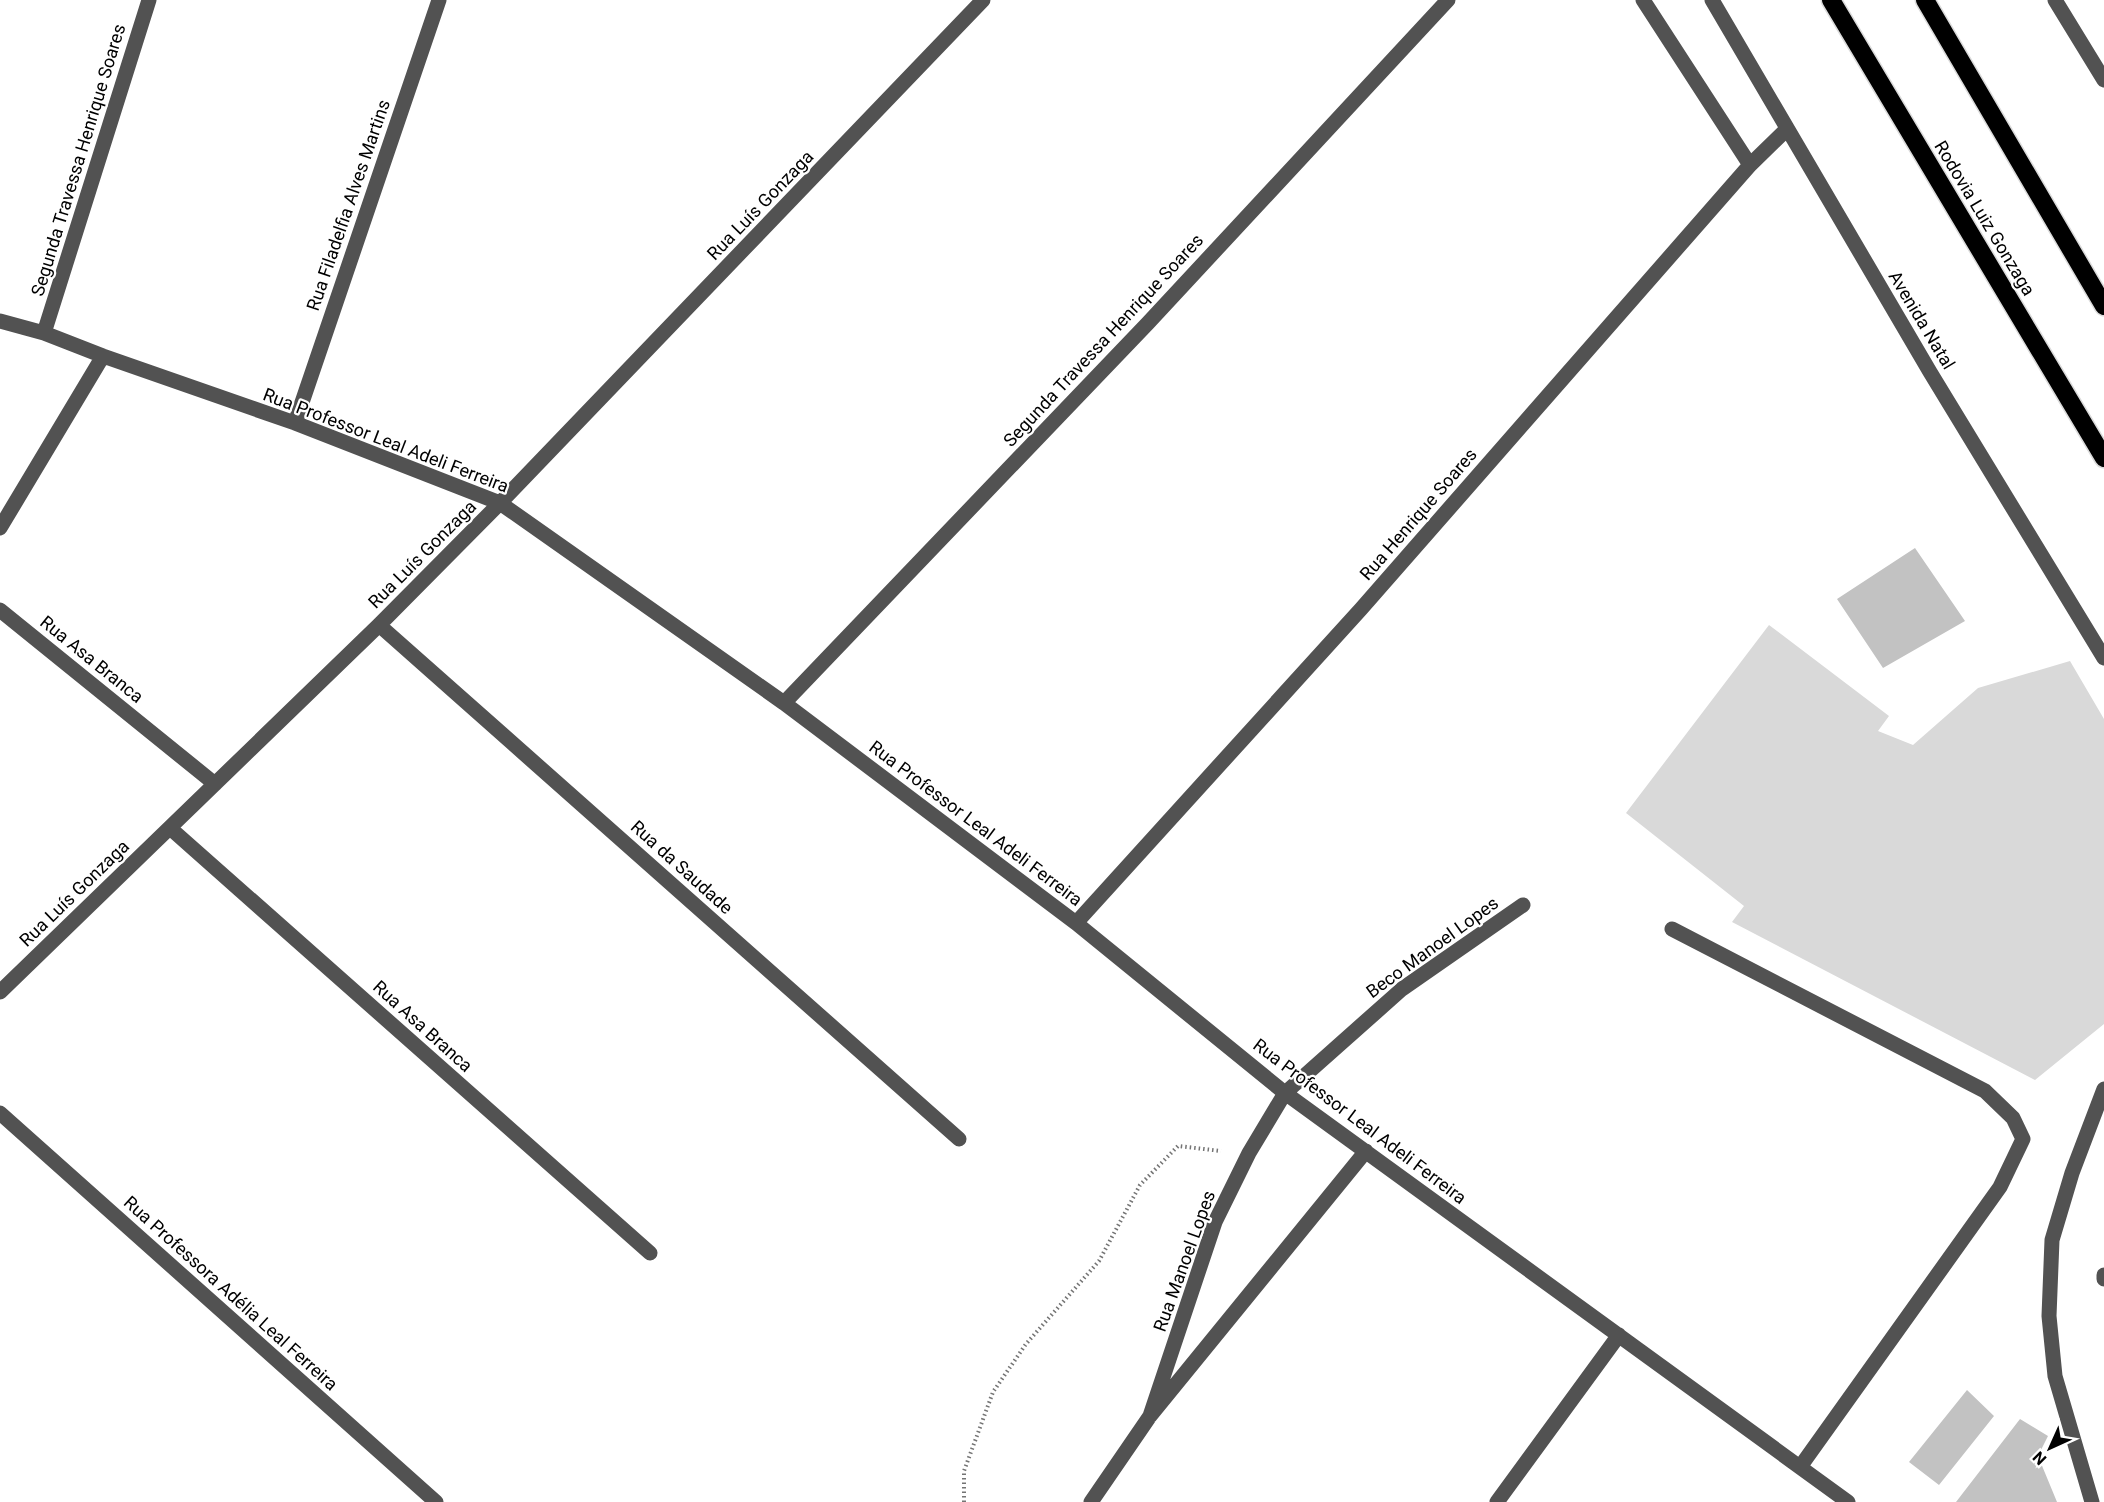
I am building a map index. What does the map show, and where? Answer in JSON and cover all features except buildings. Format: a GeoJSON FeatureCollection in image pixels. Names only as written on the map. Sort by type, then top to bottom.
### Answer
{"type":"FeatureCollection","features":[{"type":"Feature","properties":{"kind":"highway","name":"Rodovia Luiz Gonzaga"},"geometry":{"type":"LineString","coordinates":[[1831,0],[2104,458]]}},
{"type":"Feature","properties":{"kind":"highway"},"geometry":{"type":"LineString","coordinates":[[1925,0],[2104,306]]}},
{"type":"Feature","properties":{"kind":"street","name":"Segunda Travessa Henrique Soares"},"geometry":{"type":"LineString","coordinates":[[44,333],[149,0]]}},
{"type":"Feature","properties":{"kind":"street","name":"Rua Filadelfia Alves Martins"},"geometry":{"type":"LineString","coordinates":[[295,423],[439,0]]}},
{"type":"Feature","properties":{"kind":"street","name":"Rua Luís Gonzaga"},"geometry":{"type":"LineString","coordinates":[[0,992],[379,625],[500,503],[983,0]]}},
{"type":"Feature","properties":{"kind":"street","name":"Segunda Travessa Henrique Soares"},"geometry":{"type":"LineString","coordinates":[[784,703],[1148,322],[1448,0]]}},
{"type":"Feature","properties":{"kind":"street"},"geometry":{"type":"LineString","coordinates":[[1643,0],[1750,165]]}},
{"type":"Feature","properties":{"kind":"street","name":"Avenida Natal"},"geometry":{"type":"LineString","coordinates":[[1712,0],[1930,372],[2104,658]]}},
{"type":"Feature","properties":{"kind":"street"},"geometry":{"type":"LineString","coordinates":[[2055,0],[2104,80]]}},
{"type":"Feature","properties":{"kind":"street","name":"Rua Henrique Soares"},"geometry":{"type":"LineString","coordinates":[[1076,923],[1361,609],[1750,165],[1787,129]]}},
{"type":"Feature","properties":{"kind":"street","name":"Rua Professor Leal Adeli Ferreira"},"geometry":{"type":"LineString","coordinates":[[0,321],[44,333],[295,423],[500,503],[784,703],[1076,923],[1285,1093],[1848,1502]]}},
{"type":"Feature","properties":{"kind":"street"},"geometry":{"type":"LineString","coordinates":[[0,528],[103,356]]}},
{"type":"Feature","properties":{"kind":"street","name":"Rua Asa Branca"},"geometry":{"type":"LineString","coordinates":[[0,610],[215,784]]}},
{"type":"Feature","properties":{"kind":"street","name":"Rua da Saudade"},"geometry":{"type":"LineString","coordinates":[[379,625],[959,1139]]}},
{"type":"Feature","properties":{"kind":"street","name":"Rua Asa Branca"},"geometry":{"type":"LineString","coordinates":[[170,828],[650,1253]]}},
{"type":"Feature","properties":{"kind":"street","name":"Beco Manoel Lopes"},"geometry":{"type":"LineString","coordinates":[[1285,1093],[1402,989],[1523,905]]}},
{"type":"Feature","properties":{"kind":"street"},"geometry":{"type":"LineString","coordinates":[[1672,929],[1985,1091],[2013,1118],[2023,1139],[2000,1187],[1800,1467]]}},
{"type":"Feature","properties":{"kind":"street"},"geometry":{"type":"LineString","coordinates":[[2092,1502],[2055,1376],[2049,1305],[2052,1240],[2072,1173],[2104,1089]]}},
{"type":"Feature","properties":{"kind":"street","name":"Rua Manoel Lopes"},"geometry":{"type":"LineString","coordinates":[[1150,1416],[1215,1222],[1249,1153],[1285,1093]]}},
{"type":"Feature","properties":{"kind":"street","name":"Rua Professora Adélia Leal Ferreira"},"geometry":{"type":"LineString","coordinates":[[0,1113],[436,1502]]}},
{"type":"Feature","properties":{"kind":"street","name":"Rua Manoel Lopes"},"geometry":{"type":"LineString","coordinates":[[1091,1502],[1150,1416],[1366,1151]]}},
{"type":"Feature","properties":{"kind":"street"},"geometry":{"type":"LineString","coordinates":[[1497,1502],[1619,1335]]}},
{"type":"Feature","properties":{"kind":"path"},"geometry":{"type":"LineString","coordinates":[[964,1502],[964,1471],[993,1392],[1026,1344],[1099,1262],[1140,1185],[1178,1146],[1249,1153]]}},
{"type":"Feature","properties":{"kind":"shaded area"},"geometry":{"type":"Polygon","coordinates":[[[1769,625],[1889,716],[1878,731],[1913,745],[1978,688],[2070,661],[2104,719],[2104,1024],[2035,1080],[1732,922],[1744,906],[1626,813],[1769,625]]]}}]}
